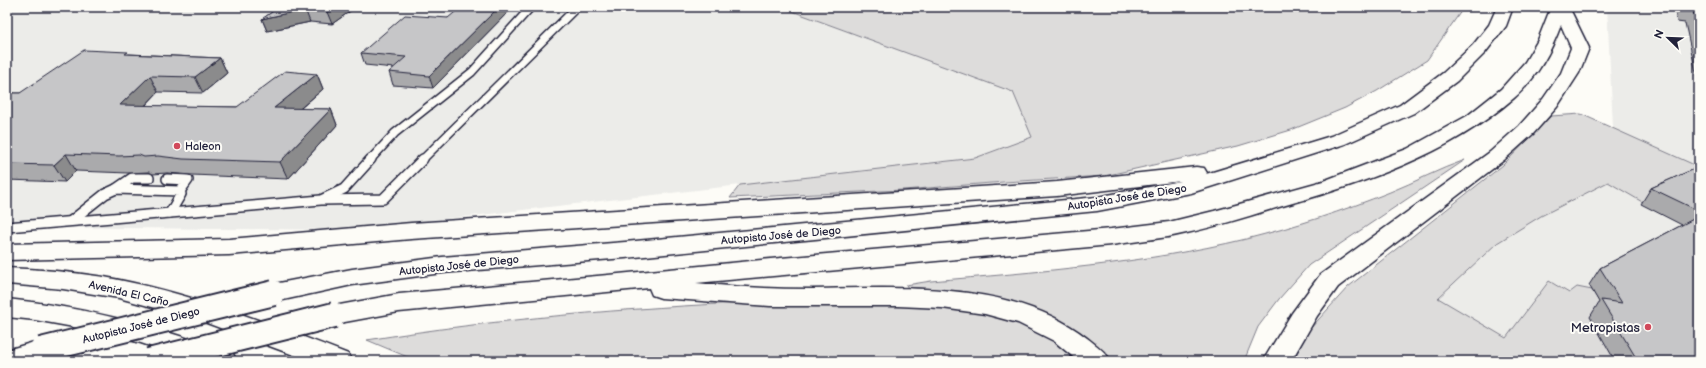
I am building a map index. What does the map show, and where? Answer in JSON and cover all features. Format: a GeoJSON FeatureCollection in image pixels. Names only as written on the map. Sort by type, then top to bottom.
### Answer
{"type":"FeatureCollection","features":[{"type":"Feature","properties":{"kind":"highway","name":"Autopista José de Diego"},"geometry":{"type":"LineString","coordinates":[[7,360],[41,350],[274,293],[352,277],[442,265],[625,250],[1097,204],[1192,186],[1338,140],[1406,109],[1450,77],[1479,49],[1496,26],[1505,7]]}},
{"type":"Feature","properties":{"kind":"highway"},"geometry":{"type":"LineString","coordinates":[[149,361],[334,315],[399,303],[608,284],[781,266],[1111,237],[1169,229],[1216,218],[1331,186],[1414,153],[1474,120],[1508,93],[1533,65],[1547,40],[1560,7]]}},
{"type":"Feature","properties":{"kind":"highway"},"geometry":{"type":"LineString","coordinates":[[1277,361],[1292,334],[1329,281],[1497,156],[1526,130],[1550,103],[1570,73],[1580,48],[1560,7]]}},
{"type":"Feature","properties":{"kind":"highway"},"geometry":{"type":"LineString","coordinates":[[7,252],[229,247],[419,231],[1058,189],[1159,176],[1247,168]]}},
{"type":"Feature","properties":{"kind":"highway","name":"Avenida El Caño"},"geometry":{"type":"LineString","coordinates":[[7,276],[75,281],[158,298],[232,321],[338,361]]}},
{"type":"Feature","properties":{"kind":"highway"},"geometry":{"type":"LineString","coordinates":[[608,284],[770,297],[890,296],[966,301],[1030,318],[1057,330],[1078,343],[1098,361]]}},
{"type":"Feature","properties":{"kind":"highway"},"geometry":{"type":"LineString","coordinates":[[7,308],[54,313],[86,319],[156,338],[223,361]]}},
{"type":"Feature","properties":{"kind":"lane"},"geometry":{"type":"LineString","coordinates":[[321,200],[344,189],[395,133],[472,72],[531,7]]}},
{"type":"Feature","properties":{"kind":"lane"},"geometry":{"type":"LineString","coordinates":[[7,227],[321,200],[383,199],[577,7]]}},
{"type":"Feature","properties":{"kind":"lane"},"geometry":{"type":"LineString","coordinates":[[71,221],[105,194],[132,178],[149,178]]}},
{"type":"Feature","properties":{"kind":"lane"},"geometry":{"type":"LineString","coordinates":[[166,179],[188,180],[180,191],[181,194],[170,213]]}},
{"type":"Feature","properties":{"kind":"lane"},"geometry":{"type":"LineString","coordinates":[[116,188],[180,191]]}},
{"type":"Feature","properties":{"kind":"shaded area"},"geometry":{"type":"Polygon","coordinates":[[[7,7],[781,7],[1014,92],[1032,137],[975,158],[350,230],[7,227],[7,7]]]}},
{"type":"Feature","properties":{"kind":"shaded area"},"geometry":{"type":"Polygon","coordinates":[[[781,7],[1464,7],[1427,60],[1377,91],[1345,108],[1291,130],[1238,146],[1104,176],[903,190],[730,198],[740,185],[975,158],[1032,137],[1013,92],[781,7]]]}},
{"type":"Feature","properties":{"kind":"shaded area"},"geometry":{"type":"Polygon","coordinates":[[[1607,7],[1699,7],[1699,361],[1333,361],[1374,299],[1613,127],[1607,7]]]}},
{"type":"Feature","properties":{"kind":"shaded area"},"geometry":{"type":"Polygon","coordinates":[[[1581,114],[1699,167],[1644,203],[1608,182],[1541,216],[1497,243],[1438,298],[1506,338],[1549,281],[1569,293],[1577,287],[1592,290],[1610,320],[1615,361],[1293,361],[1309,330],[1348,287],[1503,165],[1551,116],[1581,114]]]}},
{"type":"Feature","properties":{"kind":"shaded area"},"geometry":{"type":"Polygon","coordinates":[[[1465,160],[1309,265],[1279,299],[1258,327],[1244,361],[1106,361],[1043,314],[1012,301],[961,291],[908,288],[906,285],[931,281],[1089,266],[1207,248],[1300,224],[1354,206],[1465,160]]]}},
{"type":"Feature","properties":{"kind":"shaded area"},"geometry":{"type":"Polygon","coordinates":[[[758,302],[921,303],[999,316],[1029,326],[1060,344],[1077,361],[417,361],[367,340],[464,326],[562,315],[758,302]]]}},
{"type":"Feature","properties":{"kind":"building"},"geometry":{"type":"Polygon","coordinates":[[[279,7],[334,7],[327,12],[305,9],[262,19],[279,7]]]}},
{"type":"Feature","properties":{"kind":"building"},"geometry":{"type":"Polygon","coordinates":[[[461,7],[499,7],[429,76],[389,72],[406,57],[361,53],[405,15],[448,18],[461,7]]]}},
{"type":"Feature","properties":{"kind":"building"},"geometry":{"type":"Polygon","coordinates":[[[1685,7],[1699,7],[1699,33],[1693,10],[1685,7]]]}},
{"type":"Feature","properties":{"kind":"building"},"geometry":{"type":"Polygon","coordinates":[[[84,50],[128,52],[125,54],[220,58],[195,77],[150,76],[120,105],[237,107],[285,71],[317,74],[274,108],[331,109],[280,162],[183,159],[158,156],[144,157],[139,155],[119,156],[66,154],[54,165],[7,164],[7,93],[20,93],[84,50]]]}},
{"type":"Feature","properties":{"kind":"building"},"geometry":{"type":"Polygon","coordinates":[[[1698,167],[1699,211],[1651,188],[1698,167]]]}},
{"type":"Feature","properties":{"kind":"building"},"geometry":{"type":"Polygon","coordinates":[[[1699,216],[1699,361],[1638,361],[1601,300],[1622,303],[1600,268],[1699,216]]]}},
{"type":"Feature","properties":{"kind":"place","name":"Haleon"},"geometry":{"type":"Point","coordinates":[177,146]}},
{"type":"Feature","properties":{"kind":"place","name":"Metropistas"},"geometry":{"type":"Point","coordinates":[1648,327]}}]}
